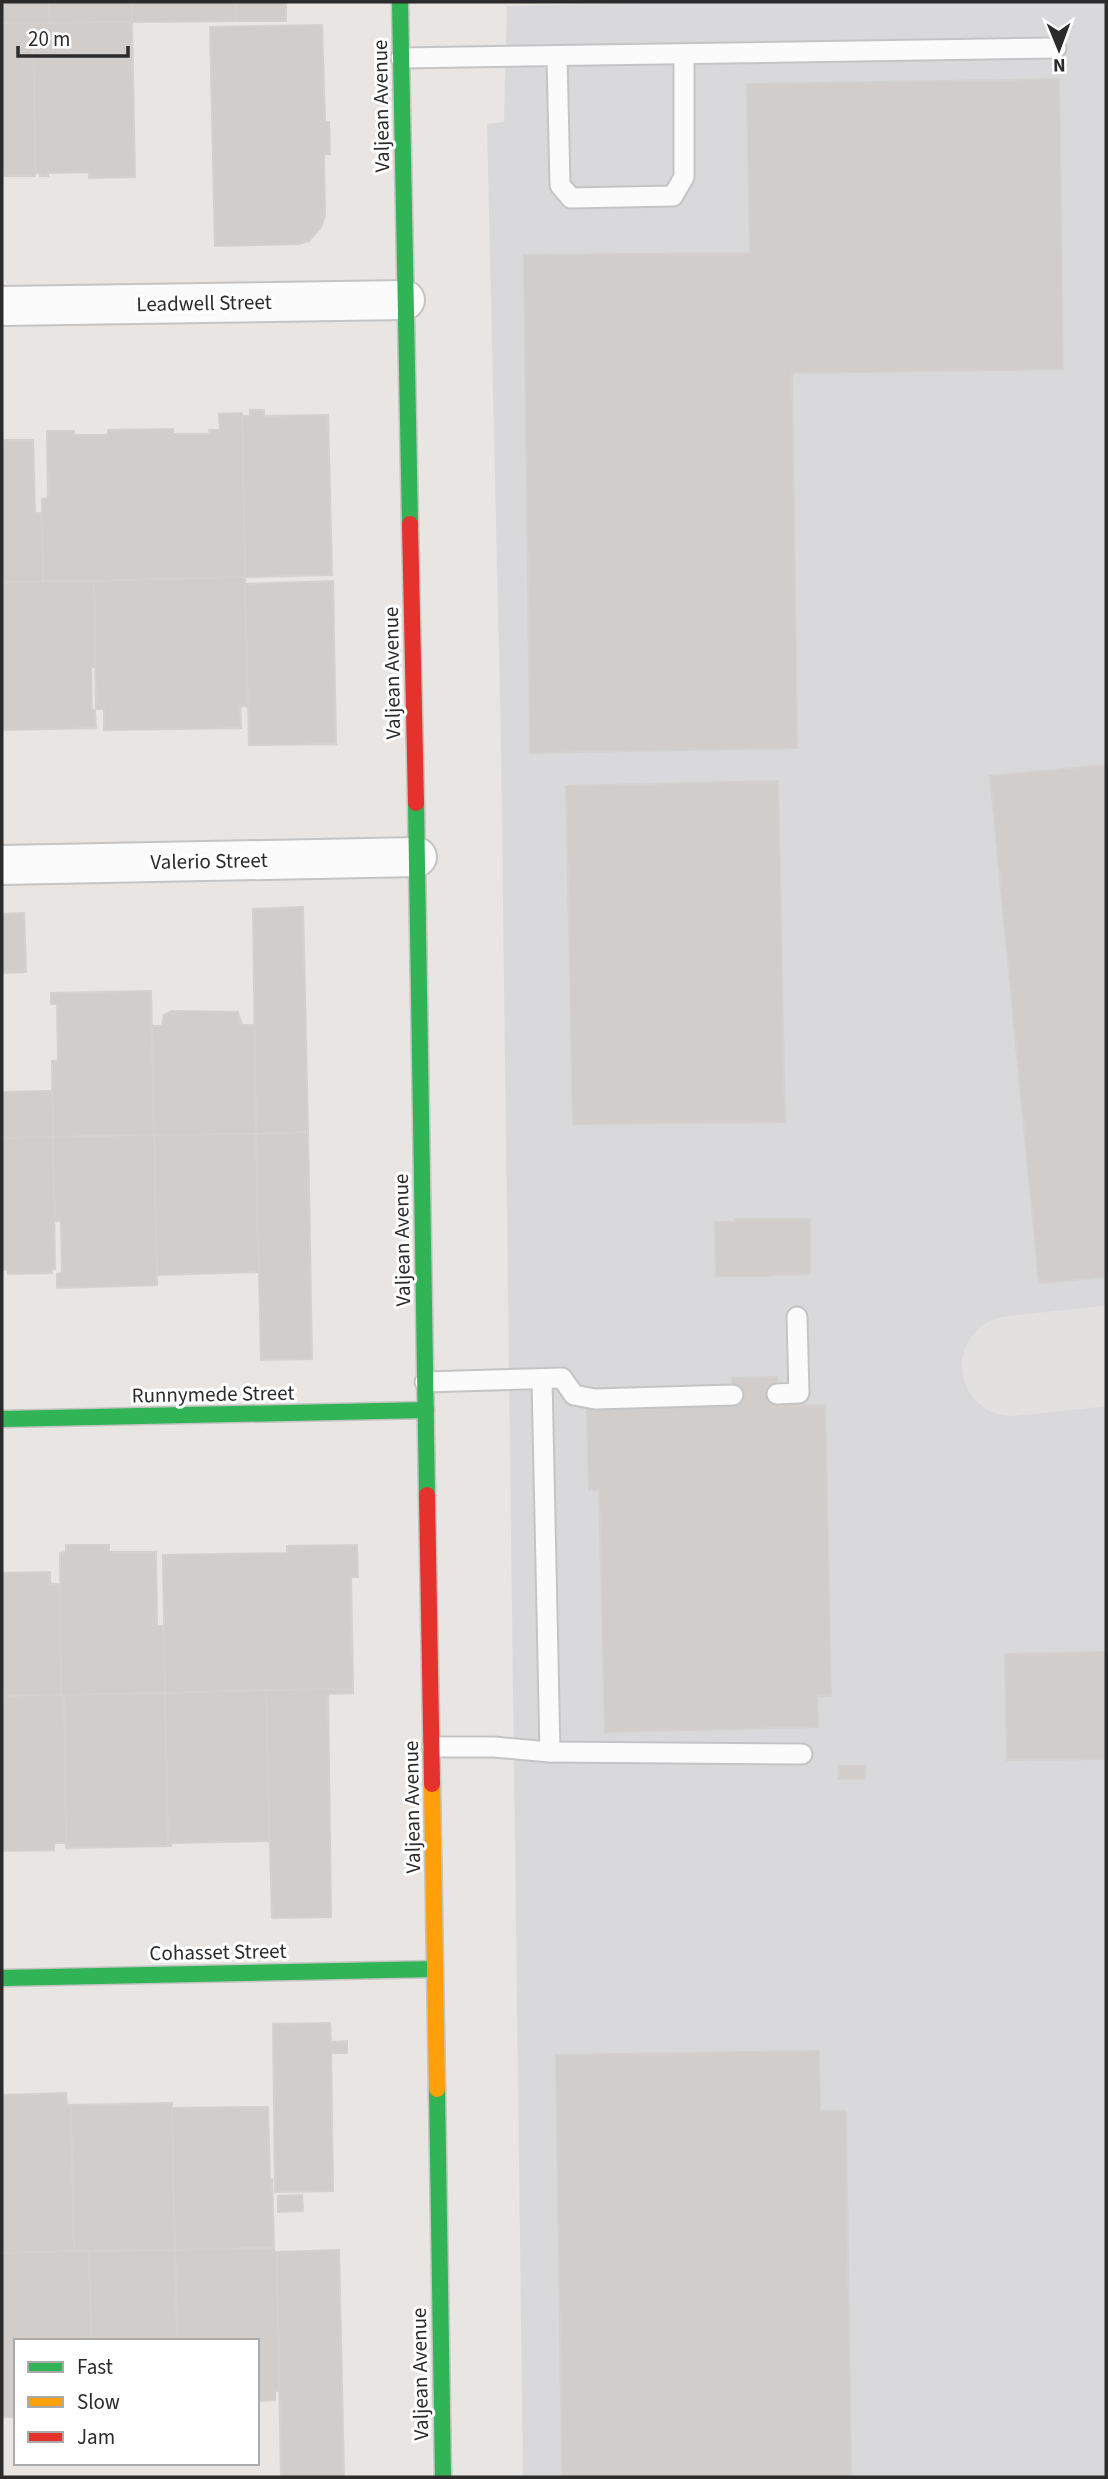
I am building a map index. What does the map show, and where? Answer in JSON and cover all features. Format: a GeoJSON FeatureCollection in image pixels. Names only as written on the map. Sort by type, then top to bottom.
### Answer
{"type":"FeatureCollection","features":[{"type":"Feature","properties":{"kind":"main road","name":"Valjean Avenue"},"geometry":{"type":"LineString","coordinates":[[400,2],[417,857],[443,2477]]}},
{"type":"Feature","properties":{"kind":"main road","name":"Runnymede Street"},"geometry":{"type":"LineString","coordinates":[[2,1419],[426,1410]]}},
{"type":"Feature","properties":{"kind":"main road","name":"Cohasset Street"},"geometry":{"type":"LineString","coordinates":[[2,1978],[435,1969]]}},
{"type":"Feature","properties":{"kind":"street","name":"Leadwell Street"},"geometry":{"type":"LineString","coordinates":[[2,306],[405,300]]}},
{"type":"Feature","properties":{"kind":"street","name":"Valerio Street"},"geometry":{"type":"LineString","coordinates":[[2,865],[417,857]]}},
{"type":"Feature","properties":{"kind":"lane"},"geometry":{"type":"LineString","coordinates":[[401,58],[1056,48]]}},
{"type":"Feature","properties":{"kind":"lane"},"geometry":{"type":"LineString","coordinates":[[557,57],[560,185],[571,198],[673,196],[684,177],[684,54]]}},
{"type":"Feature","properties":{"kind":"lane"},"geometry":{"type":"LineString","coordinates":[[778,1394],[799,1393],[797,1317]]}},
{"type":"Feature","properties":{"kind":"lane"},"geometry":{"type":"LineString","coordinates":[[425,1382],[562,1378],[574,1395],[595,1399],[733,1395]]}},
{"type":"Feature","properties":{"kind":"lane"},"geometry":{"type":"LineString","coordinates":[[542,1379],[550,1752]]}},
{"type":"Feature","properties":{"kind":"lane"},"geometry":{"type":"LineString","coordinates":[[432,1747],[494,1747],[550,1752],[802,1754]]}},
{"type":"Feature","properties":{"kind":"shaded area"},"geometry":{"type":"Polygon","coordinates":[[[698,2],[1106,2],[1106,2477],[523,2477],[501,744],[487,124],[504,122],[507,6],[698,2]]]}},
{"type":"Feature","properties":{"kind":"building"},"geometry":{"type":"Polygon","coordinates":[[[2,2],[49,2],[50,23],[2,23],[2,2]]]}},
{"type":"Feature","properties":{"kind":"building"},"geometry":{"type":"Polygon","coordinates":[[[49,2],[132,2],[132,22],[50,23],[49,2]]]}},
{"type":"Feature","properties":{"kind":"building"},"geometry":{"type":"Polygon","coordinates":[[[132,2],[236,2],[237,21],[132,22],[132,2]]]}},
{"type":"Feature","properties":{"kind":"building"},"geometry":{"type":"Polygon","coordinates":[[[236,2],[286,2],[286,21],[237,21],[236,2]]]}},
{"type":"Feature","properties":{"kind":"building"},"geometry":{"type":"Polygon","coordinates":[[[132,22],[135,177],[89,178],[89,172],[48,173],[48,176],[35,173],[33,23],[132,22]]]}},
{"type":"Feature","properties":{"kind":"building"},"geometry":{"type":"Polygon","coordinates":[[[2,23],[33,23],[35,176],[2,176],[2,23]]]}},
{"type":"Feature","properties":{"kind":"building"},"geometry":{"type":"Polygon","coordinates":[[[322,25],[325,122],[329,122],[330,154],[324,154],[325,216],[321,227],[309,241],[298,244],[215,246],[210,27],[322,25]]]}},
{"type":"Feature","properties":{"kind":"building"},"geometry":{"type":"Polygon","coordinates":[[[1059,79],[1063,369],[792,373],[797,748],[530,753],[524,255],[750,253],[747,84],[1059,79]]]}},
{"type":"Feature","properties":{"kind":"building"},"geometry":{"type":"Polygon","coordinates":[[[250,410],[264,410],[264,416],[328,415],[332,575],[245,577],[242,416],[250,416],[250,410]]]}},
{"type":"Feature","properties":{"kind":"building"},"geometry":{"type":"Polygon","coordinates":[[[242,413],[245,577],[43,582],[42,499],[48,498],[47,431],[74,431],[74,435],[108,435],[108,430],[173,429],[173,434],[210,434],[209,430],[220,430],[219,414],[242,413]]]}},
{"type":"Feature","properties":{"kind":"building"},"geometry":{"type":"Polygon","coordinates":[[[2,440],[33,440],[35,513],[41,513],[43,582],[2,582],[2,440]]]}},
{"type":"Feature","properties":{"kind":"building"},"geometry":{"type":"Polygon","coordinates":[[[245,577],[248,706],[240,706],[241,728],[104,730],[104,709],[96,709],[94,581],[245,577]]]}},
{"type":"Feature","properties":{"kind":"building"},"geometry":{"type":"Polygon","coordinates":[[[94,581],[95,667],[91,667],[92,710],[95,710],[96,728],[2,730],[2,582],[94,581]]]}},
{"type":"Feature","properties":{"kind":"building"},"geometry":{"type":"Polygon","coordinates":[[[333,581],[336,744],[249,745],[245,584],[333,581]]]}},
{"type":"Feature","properties":{"kind":"building"},"geometry":{"type":"Polygon","coordinates":[[[1106,765],[1106,1277],[1039,1283],[990,776],[1106,765]]]}},
{"type":"Feature","properties":{"kind":"building"},"geometry":{"type":"Polygon","coordinates":[[[778,781],[785,1122],[573,1124],[566,786],[778,781]]]}},
{"type":"Feature","properties":{"kind":"building"},"geometry":{"type":"Polygon","coordinates":[[[303,907],[308,1132],[256,1134],[253,909],[303,907]]]}},
{"type":"Feature","properties":{"kind":"building"},"geometry":{"type":"Polygon","coordinates":[[[24,913],[26,972],[2,973],[2,914],[24,913]]]}},
{"type":"Feature","properties":{"kind":"building"},"geometry":{"type":"Polygon","coordinates":[[[151,991],[154,1135],[53,1137],[52,1061],[58,1061],[57,1004],[51,1004],[51,993],[151,991]]]}},
{"type":"Feature","properties":{"kind":"building"},"geometry":{"type":"Polygon","coordinates":[[[172,1011],[238,1012],[242,1025],[254,1025],[256,1134],[154,1135],[152,1026],[162,1026],[164,1015],[172,1011]]]}},
{"type":"Feature","properties":{"kind":"building"},"geometry":{"type":"Polygon","coordinates":[[[52,1091],[53,1137],[2,1138],[2,1092],[52,1091]]]}},
{"type":"Feature","properties":{"kind":"building"},"geometry":{"type":"Polygon","coordinates":[[[308,1132],[312,1359],[261,1360],[256,1134],[308,1132]]]}},
{"type":"Feature","properties":{"kind":"building"},"geometry":{"type":"Polygon","coordinates":[[[256,1134],[258,1272],[157,1275],[154,1135],[256,1134]]]}},
{"type":"Feature","properties":{"kind":"building"},"geometry":{"type":"Polygon","coordinates":[[[154,1135],[157,1285],[57,1288],[57,1274],[62,1273],[61,1221],[55,1221],[53,1137],[154,1135]]]}},
{"type":"Feature","properties":{"kind":"building"},"geometry":{"type":"Polygon","coordinates":[[[53,1137],[55,1269],[51,1269],[52,1273],[8,1274],[8,1270],[2,1270],[2,1138],[53,1137]]]}},
{"type":"Feature","properties":{"kind":"building"},"geometry":{"type":"Polygon","coordinates":[[[735,1219],[810,1219],[810,1274],[716,1276],[715,1222],[735,1222],[735,1219]]]}},
{"type":"Feature","properties":{"kind":"building"},"geometry":{"type":"Polygon","coordinates":[[[777,1377],[778,1406],[825,1405],[831,1696],[817,1696],[818,1727],[605,1732],[599,1490],[589,1490],[587,1408],[733,1404],[732,1378],[777,1377]]]}},
{"type":"Feature","properties":{"kind":"building"},"geometry":{"type":"Polygon","coordinates":[[[66,1545],[109,1545],[109,1552],[156,1552],[157,1626],[163,1626],[165,1693],[61,1695],[60,1553],[66,1552],[66,1545]]]}},
{"type":"Feature","properties":{"kind":"building"},"geometry":{"type":"Polygon","coordinates":[[[357,1545],[358,1577],[351,1577],[353,1689],[165,1693],[163,1555],[287,1553],[287,1546],[357,1545]]]}},
{"type":"Feature","properties":{"kind":"building"},"geometry":{"type":"Polygon","coordinates":[[[50,1572],[50,1584],[59,1584],[61,1695],[2,1696],[2,1573],[50,1572]]]}},
{"type":"Feature","properties":{"kind":"building"},"geometry":{"type":"Polygon","coordinates":[[[1106,1652],[1106,1759],[1007,1760],[1005,1654],[1106,1652]]]}},
{"type":"Feature","properties":{"kind":"building"},"geometry":{"type":"Polygon","coordinates":[[[353,1689],[353,1693],[328,1694],[331,1917],[272,1918],[266,1690],[353,1689]]]}},
{"type":"Feature","properties":{"kind":"building"},"geometry":{"type":"Polygon","coordinates":[[[266,1690],[269,1841],[171,1843],[171,1846],[168,1846],[165,1693],[266,1690]]]}},
{"type":"Feature","properties":{"kind":"building"},"geometry":{"type":"Polygon","coordinates":[[[165,1693],[168,1846],[66,1848],[64,1695],[165,1693]]]}},
{"type":"Feature","properties":{"kind":"building"},"geometry":{"type":"Polygon","coordinates":[[[64,1695],[66,1843],[54,1843],[54,1850],[2,1851],[2,1696],[64,1695]]]}},
{"type":"Feature","properties":{"kind":"building"},"geometry":{"type":"Polygon","coordinates":[[[839,1766],[865,1766],[865,1779],[838,1779],[839,1766]]]}},
{"type":"Feature","properties":{"kind":"building"},"geometry":{"type":"Polygon","coordinates":[[[330,2023],[331,2042],[347,2041],[347,2053],[331,2053],[333,2191],[275,2192],[273,2024],[330,2023]]]}},
{"type":"Feature","properties":{"kind":"building"},"geometry":{"type":"Polygon","coordinates":[[[819,2051],[820,2111],[846,2111],[851,2477],[562,2477],[556,2055],[819,2051]]]}},
{"type":"Feature","properties":{"kind":"building"},"geometry":{"type":"Polygon","coordinates":[[[66,2093],[67,2105],[71,2105],[74,2251],[2,2253],[2,2095],[66,2093]]]}},
{"type":"Feature","properties":{"kind":"building"},"geometry":{"type":"Polygon","coordinates":[[[172,2103],[175,2250],[74,2251],[71,2105],[172,2103]]]}},
{"type":"Feature","properties":{"kind":"building"},"geometry":{"type":"Polygon","coordinates":[[[268,2107],[274,2248],[175,2250],[172,2108],[268,2107]]]}},
{"type":"Feature","properties":{"kind":"building"},"geometry":{"type":"Polygon","coordinates":[[[302,2195],[303,2211],[278,2212],[278,2196],[302,2195]]]}},
{"type":"Feature","properties":{"kind":"building"},"geometry":{"type":"Polygon","coordinates":[[[274,2248],[274,2252],[277,2252],[279,2391],[275,2391],[275,2400],[259,2401],[259,2339],[177,2339],[175,2250],[274,2248]]]}},
{"type":"Feature","properties":{"kind":"building"},"geometry":{"type":"Polygon","coordinates":[[[175,2250],[177,2339],[91,2339],[89,2251],[175,2250]]]}},
{"type":"Feature","properties":{"kind":"building"},"geometry":{"type":"Polygon","coordinates":[[[339,2250],[344,2477],[281,2477],[277,2252],[339,2250]]]}},
{"type":"Feature","properties":{"kind":"building"},"geometry":{"type":"Polygon","coordinates":[[[89,2251],[91,2339],[14,2339],[14,2417],[2,2417],[2,2253],[89,2251]]]}},
{"type":"Feature","properties":{"kind":"taxiway"},"geometry":{"type":"LineString","coordinates":[[1012,1366],[1106,1356]]}},
{"type":"Feature","properties":{"kind":"traffic: fast"},"geometry":{"type":"LineString","coordinates":[[400,2],[410,524]]}},
{"type":"Feature","properties":{"kind":"traffic: fast"},"geometry":{"type":"LineString","coordinates":[[416,803],[427,1495]]}},
{"type":"Feature","properties":{"kind":"traffic: fast"},"geometry":{"type":"LineString","coordinates":[[2,1419],[426,1410]]}},
{"type":"Feature","properties":{"kind":"traffic: fast"},"geometry":{"type":"LineString","coordinates":[[2,1978],[435,1969]]}},
{"type":"Feature","properties":{"kind":"traffic: fast"},"geometry":{"type":"LineString","coordinates":[[437,2089],[443,2477]]}},
{"type":"Feature","properties":{"kind":"traffic: slow"},"geometry":{"type":"LineString","coordinates":[[432,1784],[437,2089]]}},
{"type":"Feature","properties":{"kind":"traffic: jam"},"geometry":{"type":"LineString","coordinates":[[410,524],[416,803]]}},
{"type":"Feature","properties":{"kind":"traffic: jam"},"geometry":{"type":"LineString","coordinates":[[427,1495],[432,1784]]}}]}
